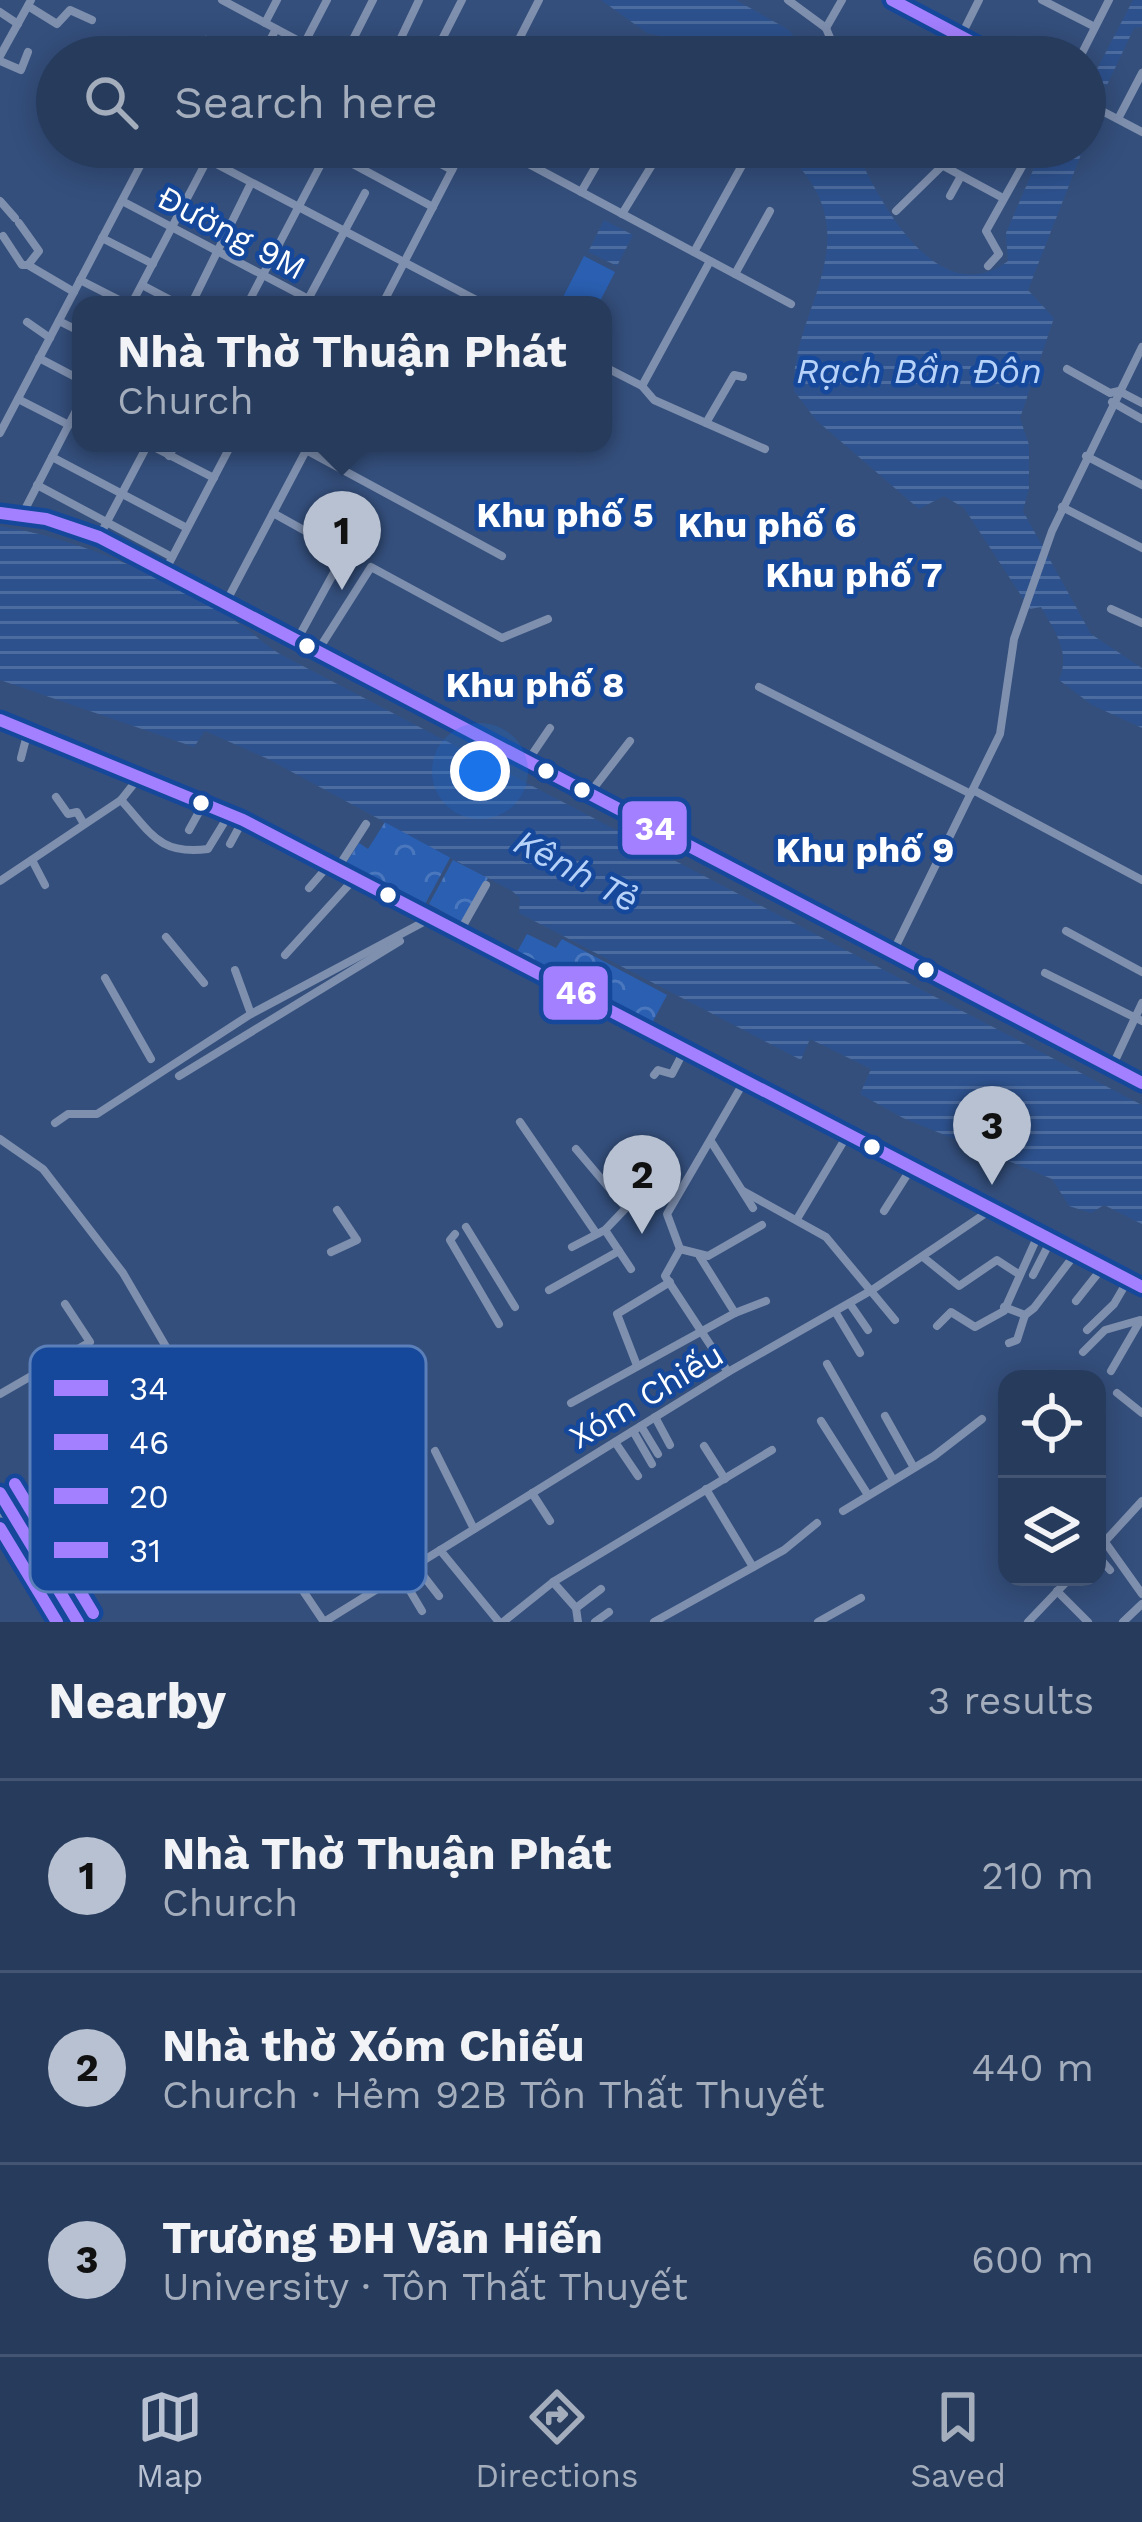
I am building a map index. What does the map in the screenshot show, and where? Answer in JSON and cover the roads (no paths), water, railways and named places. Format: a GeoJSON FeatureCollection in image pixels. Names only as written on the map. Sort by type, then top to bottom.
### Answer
{"type":"FeatureCollection","features":[{"type":"Feature","properties":{"kind":"main road"},"geometry":{"type":"LineString","coordinates":[[0,514],[22,514],[99,537],[1142,1083]]}},
{"type":"Feature","properties":{"kind":"main road"},"geometry":{"type":"LineString","coordinates":[[0,720],[230,813],[1142,1287]]}},
{"type":"Feature","properties":{"kind":"main road"},"geometry":{"type":"LineString","coordinates":[[0,1493],[30,1543]]}},
{"type":"Feature","properties":{"kind":"main road"},"geometry":{"type":"LineString","coordinates":[[0,1509],[30,1559]]}},
{"type":"Feature","properties":{"kind":"main road"},"geometry":{"type":"LineString","coordinates":[[50,1592],[68,1622]]}},
{"type":"Feature","properties":{"kind":"main road"},"geometry":{"type":"LineString","coordinates":[[60,1592],[78,1622]]}},
{"type":"Feature","properties":{"kind":"street"},"geometry":{"type":"LineString","coordinates":[[222,0],[289,36]]}},
{"type":"Feature","properties":{"kind":"street"},"geometry":{"type":"LineString","coordinates":[[265,23],[277,0]]}},
{"type":"Feature","properties":{"kind":"street"},"geometry":{"type":"LineString","coordinates":[[308,36],[327,0]]}},
{"type":"Feature","properties":{"kind":"street"},"geometry":{"type":"LineString","coordinates":[[355,36],[373,0]]}},
{"type":"Feature","properties":{"kind":"street"},"geometry":{"type":"LineString","coordinates":[[402,36],[419,0]]}},
{"type":"Feature","properties":{"kind":"street"},"geometry":{"type":"LineString","coordinates":[[444,36],[462,0]]}},
{"type":"Feature","properties":{"kind":"street"},"geometry":{"type":"LineString","coordinates":[[521,36],[539,0]]}},
{"type":"Feature","properties":{"kind":"street"},"geometry":{"type":"LineString","coordinates":[[788,0],[826,28],[829,36]]}},
{"type":"Feature","properties":{"kind":"street"},"geometry":{"type":"LineString","coordinates":[[826,28],[842,0]]}},
{"type":"Feature","properties":{"kind":"street"},"geometry":{"type":"LineString","coordinates":[[892,0],[961,36],[979,0]]}},
{"type":"Feature","properties":{"kind":"street"},"geometry":{"type":"LineString","coordinates":[[1042,0],[1095,27]]}},
{"type":"Feature","properties":{"kind":"street"},"geometry":{"type":"LineString","coordinates":[[1090,36],[1109,0]]}},
{"type":"Feature","properties":{"kind":"street"},"geometry":{"type":"LineString","coordinates":[[28,52],[20,70],[0,58],[30,3],[57,24],[70,10],[92,20]]}},
{"type":"Feature","properties":{"kind":"street"},"geometry":{"type":"LineString","coordinates":[[0,12],[18,24]]}},
{"type":"Feature","properties":{"kind":"street"},"geometry":{"type":"LineString","coordinates":[[272,36],[276,29]]}},
{"type":"Feature","properties":{"kind":"street"},"geometry":{"type":"LineString","coordinates":[[1118,119],[1142,73]]}},
{"type":"Feature","properties":{"kind":"street"},"geometry":{"type":"LineString","coordinates":[[1106,112],[1142,132]]}},
{"type":"Feature","properties":{"kind":"street"},"geometry":{"type":"LineString","coordinates":[[0,433],[139,168]]}},
{"type":"Feature","properties":{"kind":"street"},"geometry":{"type":"LineString","coordinates":[[135,296],[202,168]]}},
{"type":"Feature","properties":{"kind":"street"},"geometry":{"type":"LineString","coordinates":[[224,168],[469,296]]}},
{"type":"Feature","properties":{"kind":"street"},"geometry":{"type":"LineString","coordinates":[[251,296],[316,168]]}},
{"type":"Feature","properties":{"kind":"street"},"geometry":{"type":"LineString","coordinates":[[362,168],[433,207]]}},
{"type":"Feature","properties":{"kind":"street"},"geometry":{"type":"LineString","coordinates":[[387,296],[452,170],[448,168]]}},
{"type":"Feature","properties":{"kind":"street"},"geometry":{"type":"LineString","coordinates":[[540,168],[790,304]]}},
{"type":"Feature","properties":{"kind":"street"},"geometry":{"type":"LineString","coordinates":[[581,192],[595,168]]}},
{"type":"Feature","properties":{"kind":"street"},"geometry":{"type":"LineString","coordinates":[[622,214],[650,168]]}},
{"type":"Feature","properties":{"kind":"street"},"geometry":{"type":"LineString","coordinates":[[694,252],[741,168]]}},
{"type":"Feature","properties":{"kind":"street"},"geometry":{"type":"LineString","coordinates":[[896,211],[940,168]]}},
{"type":"Feature","properties":{"kind":"street"},"geometry":{"type":"LineString","coordinates":[[946,168],[1003,198]]}},
{"type":"Feature","properties":{"kind":"street"},"geometry":{"type":"LineString","coordinates":[[988,266],[999,254],[986,231],[1020,168]]}},
{"type":"Feature","properties":{"kind":"street"},"geometry":{"type":"LineString","coordinates":[[950,196],[962,176]]}},
{"type":"Feature","properties":{"kind":"street"},"geometry":{"type":"LineString","coordinates":[[194,296],[251,182]]}},
{"type":"Feature","properties":{"kind":"street"},"geometry":{"type":"LineString","coordinates":[[310,296],[364,193]]}},
{"type":"Feature","properties":{"kind":"street"},"geometry":{"type":"LineString","coordinates":[[0,201],[39,251],[28,265]]}},
{"type":"Feature","properties":{"kind":"street","name":"Đường 9M"},"geometry":{"type":"LineString","coordinates":[[122,201],[297,296]]}},
{"type":"Feature","properties":{"kind":"street"},"geometry":{"type":"LineString","coordinates":[[735,274],[770,211]]}},
{"type":"Feature","properties":{"kind":"street"},"geometry":{"type":"LineString","coordinates":[[3,236],[22,265],[74,292]]}},
{"type":"Feature","properties":{"kind":"street"},"geometry":{"type":"LineString","coordinates":[[102,238],[153,264]]}},
{"type":"Feature","properties":{"kind":"street"},"geometry":{"type":"LineString","coordinates":[[642,386],[710,261]]}},
{"type":"Feature","properties":{"kind":"street"},"geometry":{"type":"LineString","coordinates":[[80,280],[112,296]]}},
{"type":"Feature","properties":{"kind":"street"},"geometry":{"type":"LineString","coordinates":[[142,285],[163,296]]}},
{"type":"Feature","properties":{"kind":"street"},"geometry":{"type":"LineString","coordinates":[[59,321],[72,328]]}},
{"type":"Feature","properties":{"kind":"street"},"geometry":{"type":"LineString","coordinates":[[27,322],[50,338]]}},
{"type":"Feature","properties":{"kind":"street"},"geometry":{"type":"LineString","coordinates":[[892,952],[1004,724],[1021,615],[1052,531],[1114,396],[1142,347]]}},
{"type":"Feature","properties":{"kind":"street"},"geometry":{"type":"LineString","coordinates":[[39,358],[72,375]]}},
{"type":"Feature","properties":{"kind":"street"},"geometry":{"type":"LineString","coordinates":[[1066,369],[1114,396],[1142,419]]}},
{"type":"Feature","properties":{"kind":"street"},"geometry":{"type":"LineString","coordinates":[[612,371],[642,386],[654,400],[765,449]]}},
{"type":"Feature","properties":{"kind":"street"},"geometry":{"type":"LineString","coordinates":[[706,423],[731,377],[743,377]]}},
{"type":"Feature","properties":{"kind":"street"},"geometry":{"type":"LineString","coordinates":[[1114,396],[1142,403]]}},
{"type":"Feature","properties":{"kind":"street"},"geometry":{"type":"LineString","coordinates":[[18,399],[69,425]]}},
{"type":"Feature","properties":{"kind":"street"},"geometry":{"type":"LineString","coordinates":[[22,514],[72,420]]}},
{"type":"Feature","properties":{"kind":"street"},"geometry":{"type":"LineString","coordinates":[[99,537],[142,452]]}},
{"type":"Feature","properties":{"kind":"street"},"geometry":{"type":"LineString","coordinates":[[162,452],[214,478]]}},
{"type":"Feature","properties":{"kind":"street"},"geometry":{"type":"LineString","coordinates":[[170,456],[172,452]]}},
{"type":"Feature","properties":{"kind":"street"},"geometry":{"type":"LineString","coordinates":[[164,571],[227,452]]}},
{"type":"Feature","properties":{"kind":"street"},"geometry":{"type":"LineString","coordinates":[[225,604],[305,452]]}},
{"type":"Feature","properties":{"kind":"street"},"geometry":{"type":"LineString","coordinates":[[319,452],[502,556]]}},
{"type":"Feature","properties":{"kind":"street"},"geometry":{"type":"LineString","coordinates":[[1086,456],[1142,485]]}},
{"type":"Feature","properties":{"kind":"street"},"geometry":{"type":"LineString","coordinates":[[52,457],[188,528]]}},
{"type":"Feature","properties":{"kind":"street"},"geometry":{"type":"LineString","coordinates":[[37,485],[172,556]]}},
{"type":"Feature","properties":{"kind":"street"},"geometry":{"type":"LineString","coordinates":[[1063,507],[1142,548]]}},
{"type":"Feature","properties":{"kind":"street"},"geometry":{"type":"LineString","coordinates":[[273,513],[345,554]]}},
{"type":"Feature","properties":{"kind":"street"},"geometry":{"type":"LineString","coordinates":[[297,641],[360,525]]}},
{"type":"Feature","properties":{"kind":"street"},"geometry":{"type":"LineString","coordinates":[[317,652],[371,567],[502,638],[548,619]]}},
{"type":"Feature","properties":{"kind":"street"},"geometry":{"type":"LineString","coordinates":[[1112,609],[1142,623]]}},
{"type":"Feature","properties":{"kind":"street"},"geometry":{"type":"LineString","coordinates":[[759,687],[1142,880]]}},
{"type":"Feature","properties":{"kind":"street"},"geometry":{"type":"LineString","coordinates":[[527,761],[550,728]]}},
{"type":"Feature","properties":{"kind":"street"},"geometry":{"type":"LineString","coordinates":[[21,758],[28,729]]}},
{"type":"Feature","properties":{"kind":"street"},"geometry":{"type":"LineString","coordinates":[[589,794],[630,741]]}},
{"type":"Feature","properties":{"kind":"street"},"geometry":{"type":"LineString","coordinates":[[0,881],[121,800],[141,775]]}},
{"type":"Feature","properties":{"kind":"street"},"geometry":{"type":"LineString","coordinates":[[56,797],[68,814],[77,812],[84,824]]}},
{"type":"Feature","properties":{"kind":"street"},"geometry":{"type":"LineString","coordinates":[[121,800],[162,845],[178,853],[208,849],[230,813]]}},
{"type":"Feature","properties":{"kind":"street"},"geometry":{"type":"LineString","coordinates":[[189,830],[204,801]]}},
{"type":"Feature","properties":{"kind":"street"},"geometry":{"type":"LineString","coordinates":[[230,844],[243,820]]}},
{"type":"Feature","properties":{"kind":"street"},"geometry":{"type":"LineString","coordinates":[[309,888],[333,867],[366,824]]}},
{"type":"Feature","properties":{"kind":"street"},"geometry":{"type":"LineString","coordinates":[[32,860],[45,885]]}},
{"type":"Feature","properties":{"kind":"street"},"geometry":{"type":"LineString","coordinates":[[285,955],[355,878]]}},
{"type":"Feature","properties":{"kind":"street"},"geometry":{"type":"LineString","coordinates":[[460,931],[486,885]]}},
{"type":"Feature","properties":{"kind":"street"},"geometry":{"type":"LineString","coordinates":[[55,1123],[68,1114],[97,1114],[251,1015],[435,919]]}},
{"type":"Feature","properties":{"kind":"street"},"geometry":{"type":"LineString","coordinates":[[179,1076],[256,1024],[435,919]]}},
{"type":"Feature","properties":{"kind":"street"},"geometry":{"type":"LineString","coordinates":[[1066,931],[1142,972]]}},
{"type":"Feature","properties":{"kind":"street"},"geometry":{"type":"LineString","coordinates":[[166,937],[203,983]]}},
{"type":"Feature","properties":{"kind":"street"},"geometry":{"type":"LineString","coordinates":[[235,970],[251,1015]]}},
{"type":"Feature","properties":{"kind":"street"},"geometry":{"type":"LineString","coordinates":[[1046,973],[1140,1020]]}},
{"type":"Feature","properties":{"kind":"street"},"geometry":{"type":"LineString","coordinates":[[105,978],[151,1059]]}},
{"type":"Feature","properties":{"kind":"street"},"geometry":{"type":"LineString","coordinates":[[1112,1067],[1140,1020],[1142,1003]]}},
{"type":"Feature","properties":{"kind":"street"},"geometry":{"type":"LineString","coordinates":[[654,1075],[671,1074],[685,1049]]}},
{"type":"Feature","properties":{"kind":"street"},"geometry":{"type":"LineString","coordinates":[[636,1363],[617,1314],[667,1278],[680,1250],[667,1214],[745,1080]]}},
{"type":"Feature","properties":{"kind":"street"},"geometry":{"type":"LineString","coordinates":[[520,1122],[631,1269]]}},
{"type":"Feature","properties":{"kind":"street"},"geometry":{"type":"LineString","coordinates":[[797,1219],[848,1134]]}},
{"type":"Feature","properties":{"kind":"street"},"geometry":{"type":"LineString","coordinates":[[0,1139],[44,1169],[122,1273],[165,1346]]}},
{"type":"Feature","properties":{"kind":"street"},"geometry":{"type":"LineString","coordinates":[[712,1142],[753,1208]]}},
{"type":"Feature","properties":{"kind":"street"},"geometry":{"type":"LineString","coordinates":[[572,1247],[600,1232],[626,1208],[576,1149]]}},
{"type":"Feature","properties":{"kind":"street"},"geometry":{"type":"LineString","coordinates":[[884,1210],[912,1167]]}},
{"type":"Feature","properties":{"kind":"street"},"geometry":{"type":"LineString","coordinates":[[743,1191],[826,1237],[895,1320]]}},
{"type":"Feature","properties":{"kind":"street","name":"Xóm Chiếu"},"geometry":{"type":"LineString","coordinates":[[426,1559],[728,1372],[850,1304],[992,1209]]}},
{"type":"Feature","properties":{"kind":"street"},"geometry":{"type":"LineString","coordinates":[[331,1252],[357,1240],[338,1210]]}},
{"type":"Feature","properties":{"kind":"street"},"geometry":{"type":"LineString","coordinates":[[700,1256],[762,1225]]}},
{"type":"Feature","properties":{"kind":"street"},"geometry":{"type":"LineString","coordinates":[[466,1227],[514,1307]]}},
{"type":"Feature","properties":{"kind":"street"},"geometry":{"type":"LineString","coordinates":[[937,1326],[956,1312],[975,1327],[1004,1306],[1039,1233]]}},
{"type":"Feature","properties":{"kind":"street"},"geometry":{"type":"LineString","coordinates":[[455,1234],[449,1240],[499,1324]]}},
{"type":"Feature","properties":{"kind":"street"},"geometry":{"type":"LineString","coordinates":[[1033,1274],[1051,1240]]}},
{"type":"Feature","properties":{"kind":"street"},"geometry":{"type":"LineString","coordinates":[[680,1250],[700,1256],[736,1313]]}},
{"type":"Feature","properties":{"kind":"street"},"geometry":{"type":"LineString","coordinates":[[550,1290],[620,1251]]}},
{"type":"Feature","properties":{"kind":"street"},"geometry":{"type":"LineString","coordinates":[[1009,1342],[1016,1340],[1025,1315],[1076,1253]]}},
{"type":"Feature","properties":{"kind":"street"},"geometry":{"type":"LineString","coordinates":[[923,1257],[959,1286],[997,1260],[1017,1275]]}},
{"type":"Feature","properties":{"kind":"street"},"geometry":{"type":"LineString","coordinates":[[1076,1301],[1103,1267]]}},
{"type":"Feature","properties":{"kind":"street"},"geometry":{"type":"LineString","coordinates":[[667,1278],[728,1372]]}},
{"type":"Feature","properties":{"kind":"street"},"geometry":{"type":"LineString","coordinates":[[1087,1330],[1114,1304],[1128,1280]]}},
{"type":"Feature","properties":{"kind":"street"},"geometry":{"type":"LineString","coordinates":[[571,1403],[636,1363],[766,1300]]}},
{"type":"Feature","properties":{"kind":"street"},"geometry":{"type":"LineString","coordinates":[[65,1304],[89,1342],[82,1346]]}},
{"type":"Feature","properties":{"kind":"street"},"geometry":{"type":"LineString","coordinates":[[850,1304],[868,1330]]}},
{"type":"Feature","properties":{"kind":"street"},"geometry":{"type":"LineString","coordinates":[[1004,1306],[1025,1315]]}},
{"type":"Feature","properties":{"kind":"street"},"geometry":{"type":"LineString","coordinates":[[836,1312],[855,1351]]}},
{"type":"Feature","properties":{"kind":"street"},"geometry":{"type":"LineString","coordinates":[[1083,1352],[1106,1330],[1141,1318]]}},
{"type":"Feature","properties":{"kind":"street"},"geometry":{"type":"LineString","coordinates":[[1111,1371],[1141,1318]]}},
{"type":"Feature","properties":{"kind":"street"},"geometry":{"type":"LineString","coordinates":[[826,1364],[892,1478]]}},
{"type":"Feature","properties":{"kind":"street"},"geometry":{"type":"LineString","coordinates":[[0,1394],[30,1376]]}},
{"type":"Feature","properties":{"kind":"street"},"geometry":{"type":"LineString","coordinates":[[1117,1393],[1142,1412]]}},
{"type":"Feature","properties":{"kind":"street"},"geometry":{"type":"LineString","coordinates":[[885,1416],[914,1466]]}},
{"type":"Feature","properties":{"kind":"street"},"geometry":{"type":"LineString","coordinates":[[655,1417],[670,1445]]}},
{"type":"Feature","properties":{"kind":"street"},"geometry":{"type":"LineString","coordinates":[[842,1511],[982,1419]]}},
{"type":"Feature","properties":{"kind":"street"},"geometry":{"type":"LineString","coordinates":[[820,1421],[868,1495]]}},
{"type":"Feature","properties":{"kind":"street"},"geometry":{"type":"LineString","coordinates":[[637,1429],[658,1454]]}},
{"type":"Feature","properties":{"kind":"street"},"geometry":{"type":"LineString","coordinates":[[637,1429],[652,1464]]}},
{"type":"Feature","properties":{"kind":"street"},"geometry":{"type":"LineString","coordinates":[[615,1442],[638,1476]]}},
{"type":"Feature","properties":{"kind":"street"},"geometry":{"type":"LineString","coordinates":[[704,1446],[725,1479]]}},
{"type":"Feature","properties":{"kind":"street"},"geometry":{"type":"LineString","coordinates":[[440,1550],[501,1622],[553,1582],[772,1450]]}},
{"type":"Feature","properties":{"kind":"street"},"geometry":{"type":"LineString","coordinates":[[435,1451],[474,1528]]}},
{"type":"Feature","properties":{"kind":"street"},"geometry":{"type":"LineString","coordinates":[[706,1489],[753,1567]]}},
{"type":"Feature","properties":{"kind":"street"},"geometry":{"type":"LineString","coordinates":[[532,1493],[550,1521]]}},
{"type":"Feature","properties":{"kind":"street"},"geometry":{"type":"LineString","coordinates":[[1106,1541],[1142,1501]]}},
{"type":"Feature","properties":{"kind":"street"},"geometry":{"type":"LineString","coordinates":[[655,1622],[753,1567],[817,1523]]}},
{"type":"Feature","properties":{"kind":"street"},"geometry":{"type":"LineString","coordinates":[[1106,1556],[1142,1594]]}},
{"type":"Feature","properties":{"kind":"street"},"geometry":{"type":"LineString","coordinates":[[1106,1562],[1110,1570]]}},
{"type":"Feature","properties":{"kind":"street"},"geometry":{"type":"LineString","coordinates":[[426,1578],[439,1596]]}},
{"type":"Feature","properties":{"kind":"street"},"geometry":{"type":"LineString","coordinates":[[553,1582],[576,1608],[578,1622]]}},
{"type":"Feature","properties":{"kind":"street"},"geometry":{"type":"LineString","coordinates":[[1028,1622],[1062,1586]]}},
{"type":"Feature","properties":{"kind":"street"},"geometry":{"type":"LineString","coordinates":[[576,1608],[601,1589]]}},
{"type":"Feature","properties":{"kind":"street"},"geometry":{"type":"LineString","coordinates":[[304,1592],[324,1622]]}},
{"type":"Feature","properties":{"kind":"street","name":"Xóm Chiếu"},"geometry":{"type":"LineString","coordinates":[[324,1622],[372,1592]]}},
{"type":"Feature","properties":{"kind":"street"},"geometry":{"type":"LineString","coordinates":[[411,1592],[422,1611]]}},
{"type":"Feature","properties":{"kind":"street"},"geometry":{"type":"LineString","coordinates":[[1057,1592],[1088,1622]]}},
{"type":"Feature","properties":{"kind":"street"},"geometry":{"type":"LineString","coordinates":[[818,1622],[861,1598]]}},
{"type":"Feature","properties":{"kind":"street"},"geometry":{"type":"LineString","coordinates":[[1124,1622],[1142,1604]]}},
{"type":"Feature","properties":{"kind":"street"},"geometry":{"type":"LineString","coordinates":[[595,1622],[609,1612]]}},
{"type":"Feature","properties":{"kind":"street"},"geometry":{"type":"LineString","coordinates":[[669,1612],[675,1622]]}},
{"type":"Feature","properties":{"kind":"water"},"geometry":{"type":"Polygon","coordinates":[[[601,0],[736,0],[793,36],[660,36],[647,33],[601,0]]]}},
{"type":"Feature","properties":{"kind":"water"},"geometry":{"type":"Polygon","coordinates":[[[1133,0],[1142,0],[1142,27],[1134,28],[1107,85],[1106,52],[1133,0]]]}},
{"type":"Feature","properties":{"kind":"water","name":"Rạch Bần Đôn"},"geometry":{"type":"Polygon","coordinates":[[[801,168],[866,168],[895,221],[914,244],[958,273],[982,273],[1008,261],[1006,233],[1034,168],[1076,168],[1028,290],[1054,318],[1020,418],[1029,445],[1029,488],[1023,511],[1091,634],[1142,668],[1142,728],[1092,705],[1059,680],[1062,651],[1051,625],[1041,607],[1030,609],[964,508],[944,496],[919,509],[816,420],[794,391],[795,366],[827,243],[826,218],[801,168]]]}},
{"type":"Feature","properties":{"kind":"water"},"geometry":{"type":"Polygon","coordinates":[[[604,220],[633,235],[617,266],[588,252],[604,220]]]}},
{"type":"Feature","properties":{"kind":"water","name":"Kênh Tẻ"},"geometry":{"type":"Polygon","coordinates":[[[0,526],[95,551],[187,593],[280,654],[1142,1105],[1142,1224],[1104,1205],[1091,1213],[1069,1206],[1052,1179],[903,1118],[860,1094],[871,1069],[810,1039],[801,1060],[519,913],[520,898],[512,891],[268,759],[205,731],[194,747],[0,680],[0,526]]]}},
{"type":"Feature","properties":{"kind":"place","name":"Nhà Thờ Thuận Phát"},"geometry":{"type":"Point","coordinates":[342,590]}},
{"type":"Feature","properties":{"kind":"place","name":"Trường ĐH Văn Hiến"},"geometry":{"type":"Point","coordinates":[992,1185]}},
{"type":"Feature","properties":{"kind":"place","name":"Nhà thờ Xóm Chiếu"},"geometry":{"type":"Point","coordinates":[642,1234]}},
{"type":"Feature","properties":{"kind":"district","name":"Khu phố 5"},"geometry":{"type":"Point","coordinates":[565,514]}},
{"type":"Feature","properties":{"kind":"district","name":"Khu phố 6"},"geometry":{"type":"Point","coordinates":[767,524]}},
{"type":"Feature","properties":{"kind":"district","name":"Khu phố 7"},"geometry":{"type":"Point","coordinates":[854,574]}},
{"type":"Feature","properties":{"kind":"district","name":"Khu phố 8"},"geometry":{"type":"Point","coordinates":[535,684]}},
{"type":"Feature","properties":{"kind":"district","name":"Khu phố 9"},"geometry":{"type":"Point","coordinates":[865,849]}}]}
